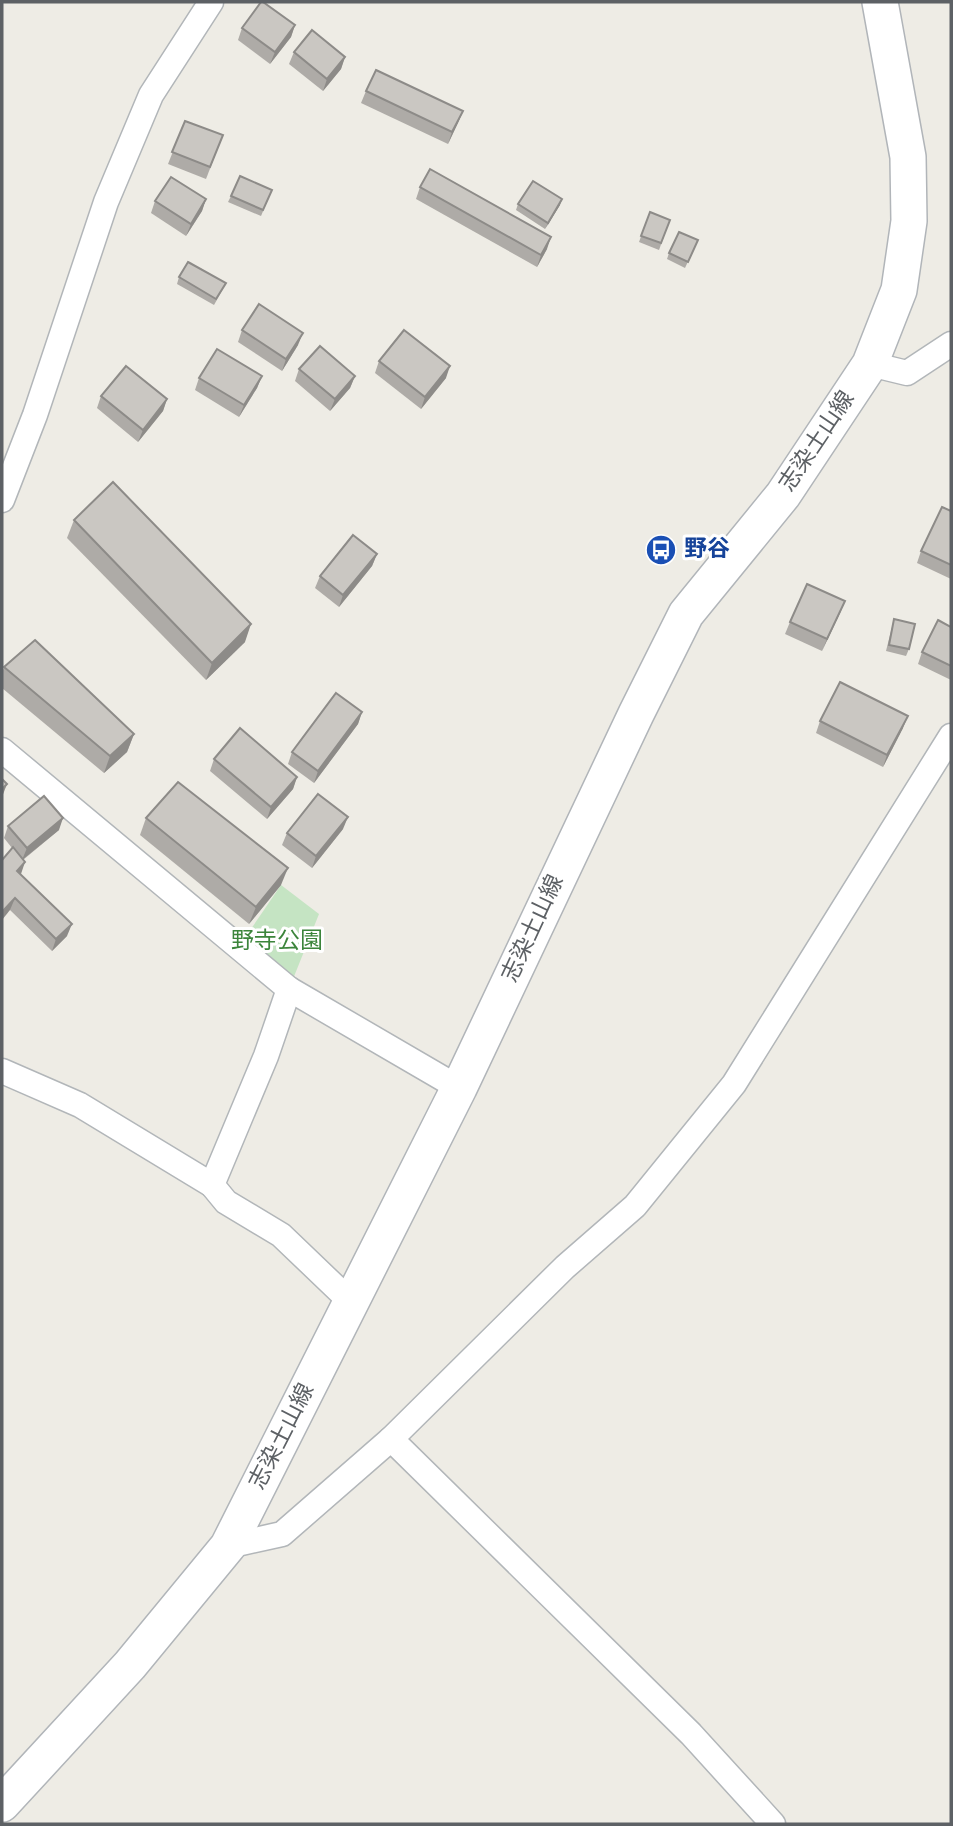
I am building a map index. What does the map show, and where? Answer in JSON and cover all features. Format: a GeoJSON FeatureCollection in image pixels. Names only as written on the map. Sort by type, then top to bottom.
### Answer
{"type":"FeatureCollection","features":[{"type":"Feature","properties":{"kind":"main road","name":"志染土山線"},"geometry":{"type":"LineString","coordinates":[[2,1804],[130,1665],[228,1546],[459,1088],[686,614],[783,495],[870,365],[899,290],[909,221],[908,157],[880,2]]}},
{"type":"Feature","properties":{"kind":"street"},"geometry":{"type":"LineString","coordinates":[[2,500],[35,415],[106,202],[151,95],[211,2]]}},
{"type":"Feature","properties":{"kind":"street"},"geometry":{"type":"LineString","coordinates":[[870,365],[906,373],[951,344]]}},
{"type":"Feature","properties":{"kind":"street"},"geometry":{"type":"LineString","coordinates":[[228,1546],[282,1534],[391,1439],[565,1267],[635,1206],[734,1084],[951,736]]}},
{"type":"Feature","properties":{"kind":"street"},"geometry":{"type":"LineString","coordinates":[[2,750],[289,989],[459,1088]]}},
{"type":"Feature","properties":{"kind":"street"},"geometry":{"type":"LineString","coordinates":[[212,1185],[266,1056],[289,989]]}},
{"type":"Feature","properties":{"kind":"street"},"geometry":{"type":"LineString","coordinates":[[2,1071],[80,1105],[212,1185],[226,1202],[281,1235],[351,1302]]}},
{"type":"Feature","properties":{"kind":"street"},"geometry":{"type":"LineString","coordinates":[[391,1439],[691,1734],[773,1824]]}},
{"type":"Feature","properties":{"kind":"green space","name":"野寺公園"},"geometry":{"type":"Polygon","coordinates":[[[281,885],[319,914],[289,989],[238,948],[281,885]]]}},
{"type":"Feature","properties":{"kind":"building"},"geometry":{"type":"Polygon","coordinates":[[[261,2],[295,25],[275,52],[242,28],[261,2]]]}},
{"type":"Feature","properties":{"kind":"building"},"geometry":{"type":"Polygon","coordinates":[[[312,30],[345,57],[327,79],[294,52],[312,30]]]}},
{"type":"Feature","properties":{"kind":"building"},"geometry":{"type":"Polygon","coordinates":[[[376,70],[463,111],[452,132],[366,91],[376,70]]]}},
{"type":"Feature","properties":{"kind":"building"},"geometry":{"type":"Polygon","coordinates":[[[185,121],[223,135],[210,167],[172,152],[185,121]]]}},
{"type":"Feature","properties":{"kind":"building"},"geometry":{"type":"Polygon","coordinates":[[[430,169],[551,237],[541,255],[420,187],[430,169]]]}},
{"type":"Feature","properties":{"kind":"building"},"geometry":{"type":"Polygon","coordinates":[[[240,176],[272,190],[263,210],[231,196],[240,176]]]}},
{"type":"Feature","properties":{"kind":"building"},"geometry":{"type":"Polygon","coordinates":[[[171,177],[206,199],[191,224],[155,201],[171,177]]]}},
{"type":"Feature","properties":{"kind":"building"},"geometry":{"type":"Polygon","coordinates":[[[533,181],[562,199],[548,223],[518,204],[533,181]]]}},
{"type":"Feature","properties":{"kind":"building"},"geometry":{"type":"Polygon","coordinates":[[[650,212],[670,220],[661,243],[641,236],[650,212]]]}},
{"type":"Feature","properties":{"kind":"building"},"geometry":{"type":"Polygon","coordinates":[[[679,232],[698,240],[688,262],[669,253],[679,232]]]}},
{"type":"Feature","properties":{"kind":"building"},"geometry":{"type":"Polygon","coordinates":[[[188,262],[226,283],[216,299],[179,277],[188,262]]]}},
{"type":"Feature","properties":{"kind":"building"},"geometry":{"type":"Polygon","coordinates":[[[259,304],[303,333],[286,359],[242,330],[259,304]]]}},
{"type":"Feature","properties":{"kind":"building"},"geometry":{"type":"Polygon","coordinates":[[[404,330],[450,366],[425,397],[379,361],[404,330]]]}},
{"type":"Feature","properties":{"kind":"building"},"geometry":{"type":"Polygon","coordinates":[[[320,346],[355,376],[335,399],[299,369],[320,346]]]}},
{"type":"Feature","properties":{"kind":"building"},"geometry":{"type":"Polygon","coordinates":[[[217,349],[262,376],[244,405],[199,378],[217,349]]]}},
{"type":"Feature","properties":{"kind":"building"},"geometry":{"type":"Polygon","coordinates":[[[126,366],[167,399],[143,430],[101,396],[126,366]]]}},
{"type":"Feature","properties":{"kind":"building"},"geometry":{"type":"Polygon","coordinates":[[[113,482],[251,624],[212,663],[74,520],[113,482]]]}},
{"type":"Feature","properties":{"kind":"building"},"geometry":{"type":"Polygon","coordinates":[[[942,507],[951,511],[951,565],[921,551],[942,507]]]}},
{"type":"Feature","properties":{"kind":"building"},"geometry":{"type":"Polygon","coordinates":[[[353,535],[377,554],[343,595],[320,576],[353,535]]]}},
{"type":"Feature","properties":{"kind":"building"},"geometry":{"type":"Polygon","coordinates":[[[807,584],[845,601],[827,639],[790,622],[807,584]]]}},
{"type":"Feature","properties":{"kind":"building"},"geometry":{"type":"Polygon","coordinates":[[[894,619],[915,624],[909,649],[889,645],[894,619]]]}},
{"type":"Feature","properties":{"kind":"building"},"geometry":{"type":"Polygon","coordinates":[[[938,620],[951,627],[951,666],[922,652],[938,620]]]}},
{"type":"Feature","properties":{"kind":"building"},"geometry":{"type":"Polygon","coordinates":[[[35,640],[134,734],[110,756],[4,667],[35,640]]]}},
{"type":"Feature","properties":{"kind":"building"},"geometry":{"type":"Polygon","coordinates":[[[840,682],[908,716],[887,755],[820,721],[840,682]]]}},
{"type":"Feature","properties":{"kind":"building"},"geometry":{"type":"Polygon","coordinates":[[[336,693],[362,712],[318,771],[292,752],[336,693]]]}},
{"type":"Feature","properties":{"kind":"building"},"geometry":{"type":"Polygon","coordinates":[[[240,728],[297,777],[271,807],[214,759],[240,728]]]}},
{"type":"Feature","properties":{"kind":"building"},"geometry":{"type":"Polygon","coordinates":[[[178,782],[288,868],[256,907],[146,818],[178,782]]]}},
{"type":"Feature","properties":{"kind":"building"},"geometry":{"type":"Polygon","coordinates":[[[318,794],[348,817],[316,856],[287,833],[318,794]]]}},
{"type":"Feature","properties":{"kind":"building"},"geometry":{"type":"Polygon","coordinates":[[[44,796],[63,818],[27,848],[8,826],[44,796]]]}},
{"type":"Feature","properties":{"kind":"building"},"geometry":{"type":"Polygon","coordinates":[[[13,847],[25,862],[17,871],[72,924],[56,939],[15,898],[2,912],[2,860],[13,847]]]}},
{"type":"Feature","properties":{"kind":"place","name":"野谷"},"geometry":{"type":"Point","coordinates":[661,550]}}]}
